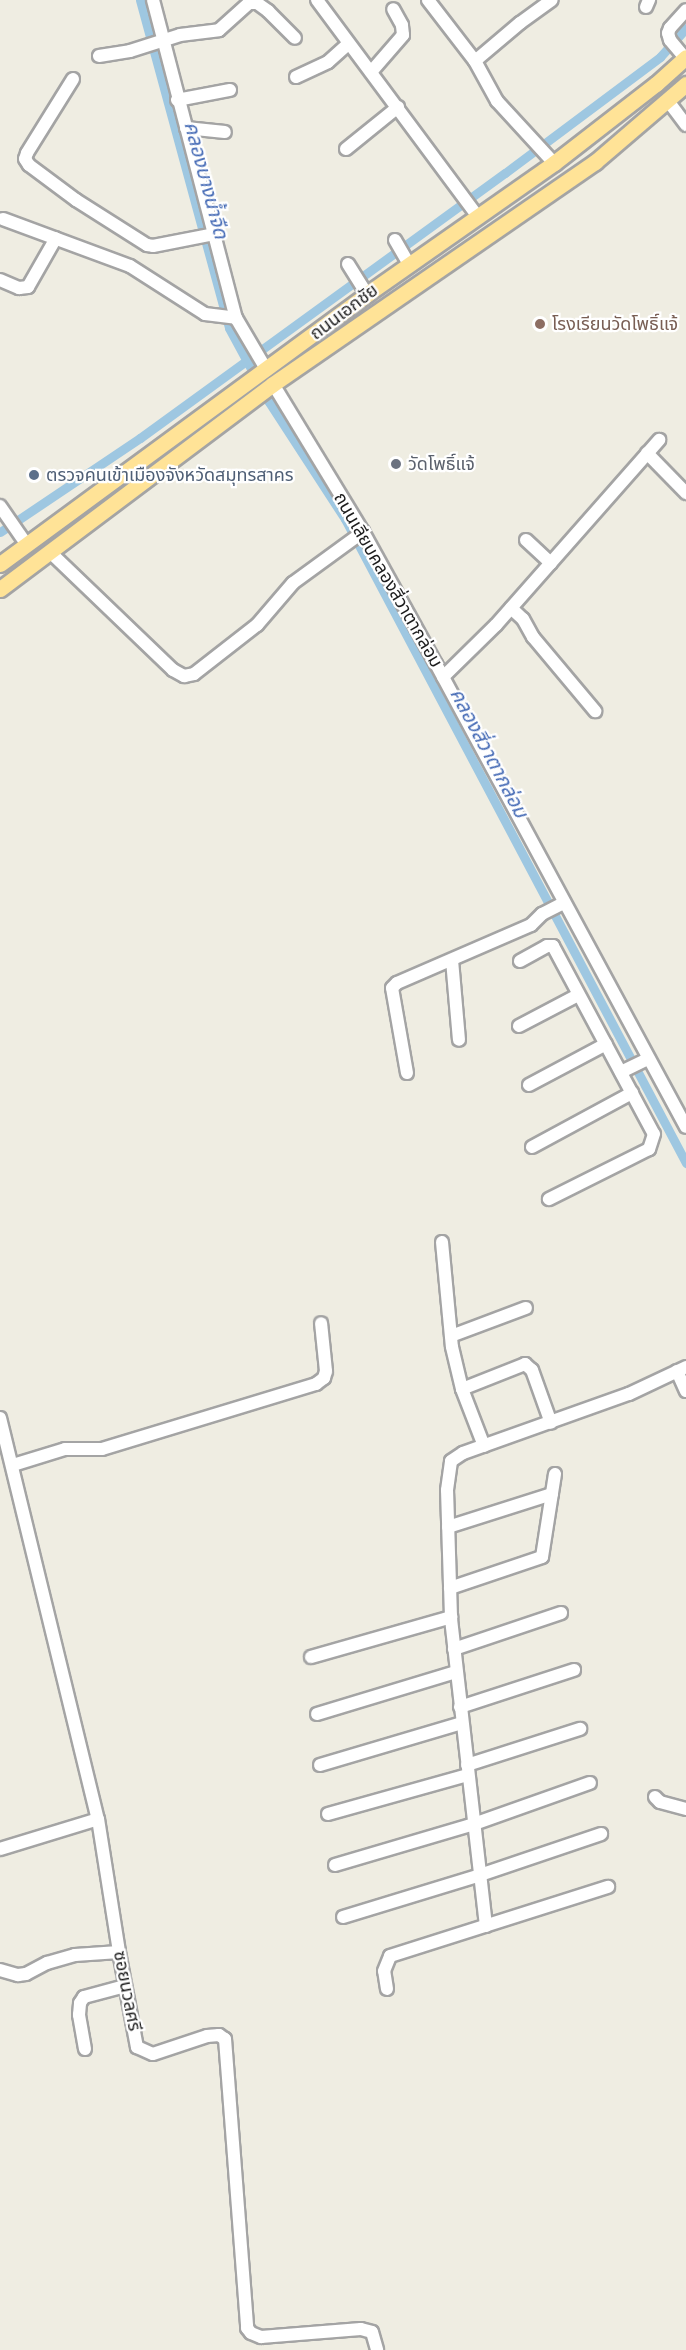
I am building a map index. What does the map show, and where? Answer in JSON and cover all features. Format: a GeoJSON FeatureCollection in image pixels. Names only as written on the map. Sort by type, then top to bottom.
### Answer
{"type":"FeatureCollection","features":[{"type":"Feature","properties":{"kind":"main road","name":"ถนนเอกชัย"},"geometry":{"type":"LineString","coordinates":[[0,564],[24,542],[235,393],[357,278],[471,205],[550,159],[648,91],[680,51]]}},
{"type":"Feature","properties":{"kind":"main road","name":"ถนนเอกชัย"},"geometry":{"type":"LineString","coordinates":[[0,589],[51,553],[270,386],[596,162],[686,84]]}},
{"type":"Feature","properties":{"kind":"street"},"geometry":{"type":"LineString","coordinates":[[153,0],[160,40],[186,128],[233,319],[256,352],[263,369]]}},
{"type":"Feature","properties":{"kind":"street"},"geometry":{"type":"LineString","coordinates":[[317,0],[471,205]]}},
{"type":"Feature","properties":{"kind":"street"},"geometry":{"type":"LineString","coordinates":[[428,0],[475,61],[497,101],[537,142],[550,159]]}},
{"type":"Feature","properties":{"kind":"street"},"geometry":{"type":"LineString","coordinates":[[475,61],[520,22],[552,0]]}},
{"type":"Feature","properties":{"kind":"street"},"geometry":{"type":"LineString","coordinates":[[99,56],[201,31],[219,30],[249,3],[256,3],[268,11],[295,38]]}},
{"type":"Feature","properties":{"kind":"street"},"geometry":{"type":"LineString","coordinates":[[370,72],[403,35],[402,25],[393,9]]}},
{"type":"Feature","properties":{"kind":"street"},"geometry":{"type":"LineString","coordinates":[[680,51],[670,28],[686,10]]}},
{"type":"Feature","properties":{"kind":"street"},"geometry":{"type":"LineString","coordinates":[[296,77],[328,62],[348,44]]}},
{"type":"Feature","properties":{"kind":"street"},"geometry":{"type":"LineString","coordinates":[[73,79],[27,153],[28,165],[76,200],[147,245],[153,246],[212,235]]}},
{"type":"Feature","properties":{"kind":"street"},"geometry":{"type":"LineString","coordinates":[[177,100],[230,90]]}},
{"type":"Feature","properties":{"kind":"street"},"geometry":{"type":"LineString","coordinates":[[668,101],[686,125]]}},
{"type":"Feature","properties":{"kind":"street"},"geometry":{"type":"LineString","coordinates":[[346,149],[398,107]]}},
{"type":"Feature","properties":{"kind":"street"},"geometry":{"type":"LineString","coordinates":[[186,128],[225,132]]}},
{"type":"Feature","properties":{"kind":"street"},"geometry":{"type":"LineString","coordinates":[[3,219],[130,266],[206,314],[233,319]]}},
{"type":"Feature","properties":{"kind":"street"},"geometry":{"type":"LineString","coordinates":[[0,280],[19,288],[28,287],[56,238]]}},
{"type":"Feature","properties":{"kind":"street","name":"ถนนเลียบคลองสี่วาตากล่อม"},"geometry":{"type":"LineString","coordinates":[[270,386],[443,677],[560,905],[643,1057],[686,1127]]}},
{"type":"Feature","properties":{"kind":"street"},"geometry":{"type":"LineString","coordinates":[[443,677],[511,609],[659,440]]}},
{"type":"Feature","properties":{"kind":"street"},"geometry":{"type":"LineString","coordinates":[[647,453],[686,493]]}},
{"type":"Feature","properties":{"kind":"street"},"geometry":{"type":"LineString","coordinates":[[0,506],[24,542]]}},
{"type":"Feature","properties":{"kind":"street"},"geometry":{"type":"LineString","coordinates":[[51,553],[173,670],[184,676],[194,674],[257,625],[293,583],[360,534]]}},
{"type":"Feature","properties":{"kind":"street"},"geometry":{"type":"LineString","coordinates":[[526,540],[551,563]]}},
{"type":"Feature","properties":{"kind":"street"},"geometry":{"type":"LineString","coordinates":[[511,609],[523,619],[533,637],[595,711]]}},
{"type":"Feature","properties":{"kind":"street"},"geometry":{"type":"LineString","coordinates":[[407,1073],[392,988],[397,983],[531,925],[542,914],[560,905]]}},
{"type":"Feature","properties":{"kind":"street"},"geometry":{"type":"LineString","coordinates":[[520,961],[547,946],[553,946],[606,1044],[623,1066],[632,1093],[654,1134],[649,1149],[549,1199]]}},
{"type":"Feature","properties":{"kind":"street"},"geometry":{"type":"LineString","coordinates":[[452,960],[459,1040]]}},
{"type":"Feature","properties":{"kind":"street"},"geometry":{"type":"LineString","coordinates":[[519,1026],[578,995]]}},
{"type":"Feature","properties":{"kind":"street"},"geometry":{"type":"LineString","coordinates":[[530,1085],[606,1044]]}},
{"type":"Feature","properties":{"kind":"street"},"geometry":{"type":"LineString","coordinates":[[623,1066],[643,1057]]}},
{"type":"Feature","properties":{"kind":"street"},"geometry":{"type":"LineString","coordinates":[[532,1147],[632,1093]]}},
{"type":"Feature","properties":{"kind":"street"},"geometry":{"type":"LineString","coordinates":[[442,1242],[451,1336],[462,1389],[484,1446]]}},
{"type":"Feature","properties":{"kind":"street"},"geometry":{"type":"LineString","coordinates":[[451,1336],[526,1308]]}},
{"type":"Feature","properties":{"kind":"street"},"geometry":{"type":"LineString","coordinates":[[13,1465],[65,1449],[102,1449],[316,1384],[324,1378],[326,1371],[321,1323]]}},
{"type":"Feature","properties":{"kind":"street"},"geometry":{"type":"LineString","coordinates":[[462,1389],[525,1364],[532,1370],[550,1422]]}},
{"type":"Feature","properties":{"kind":"street"},"geometry":{"type":"LineString","coordinates":[[486,1926],[451,1617],[447,1490],[451,1461],[463,1453],[629,1394],[682,1369],[686,1391]]}},
{"type":"Feature","properties":{"kind":"street","name":"ซอยนวลศรี"},"geometry":{"type":"LineString","coordinates":[[0,1418],[98,1819],[118,1952],[138,2047],[144,2052],[153,2054],[207,2036],[219,2035],[225,2039],[246,2321],[251,2333],[273,2337],[361,2329],[372,2332],[377,2350]]}},
{"type":"Feature","properties":{"kind":"street"},"geometry":{"type":"LineString","coordinates":[[450,1588],[542,1557],[555,1474]]}},
{"type":"Feature","properties":{"kind":"street"},"geometry":{"type":"LineString","coordinates":[[448,1527],[552,1494]]}},
{"type":"Feature","properties":{"kind":"street"},"geometry":{"type":"LineString","coordinates":[[454,1649],[561,1613]]}},
{"type":"Feature","properties":{"kind":"street"},"geometry":{"type":"LineString","coordinates":[[311,1657],[451,1617]]}},
{"type":"Feature","properties":{"kind":"street"},"geometry":{"type":"LineString","coordinates":[[460,1707],[574,1670]]}},
{"type":"Feature","properties":{"kind":"street"},"geometry":{"type":"LineString","coordinates":[[317,1714],[456,1672]]}},
{"type":"Feature","properties":{"kind":"street"},"geometry":{"type":"LineString","coordinates":[[320,1765],[462,1724]]}},
{"type":"Feature","properties":{"kind":"street"},"geometry":{"type":"LineString","coordinates":[[328,1814],[468,1770],[580,1729]]}},
{"type":"Feature","properties":{"kind":"street"},"geometry":{"type":"LineString","coordinates":[[335,1865],[474,1824],[590,1783]]}},
{"type":"Feature","properties":{"kind":"street"},"geometry":{"type":"LineString","coordinates":[[655,1797],[660,1802],[686,1809]]}},
{"type":"Feature","properties":{"kind":"street"},"geometry":{"type":"LineString","coordinates":[[0,1849],[98,1819]]}},
{"type":"Feature","properties":{"kind":"street"},"geometry":{"type":"LineString","coordinates":[[343,1917],[480,1875],[601,1834]]}},
{"type":"Feature","properties":{"kind":"street"},"geometry":{"type":"LineString","coordinates":[[387,1989],[384,1971],[390,1956],[608,1887]]}},
{"type":"Feature","properties":{"kind":"street"},"geometry":{"type":"LineString","coordinates":[[0,1970],[18,1975],[26,1974],[47,1963],[75,1955],[118,1952]]}},
{"type":"Feature","properties":{"kind":"street"},"geometry":{"type":"LineString","coordinates":[[85,2049],[79,2015],[80,2003],[84,1997],[125,1986]]}},
{"type":"Feature","properties":{"kind":"waterway","name":"คลองสี่วาตากล่อม"},"geometry":{"type":"LineString","coordinates":[[140,0],[229,328],[269,402],[345,519],[686,1163]]}},
{"type":"Feature","properties":{"kind":"waterway"},"geometry":{"type":"LineString","coordinates":[[0,532],[140,438],[505,173],[660,57],[686,28]]}},
{"type":"Feature","properties":{"kind":"place","name":"โรงเรียนวัดโพธิ์แจ้"},"geometry":{"type":"Point","coordinates":[540,324]}},
{"type":"Feature","properties":{"kind":"place","name":"วัดโพธิ์แจ้"},"geometry":{"type":"Point","coordinates":[396,464]}},
{"type":"Feature","properties":{"kind":"place","name":"ตรวจคนเข้าเมืองจังหวัดสมุทรสาคร"},"geometry":{"type":"Point","coordinates":[34,475]}},
{"type":"Feature","properties":{"kind":"water label","name":"คลองบางน้ำจืด"},"geometry":{"type":"Point","coordinates":[206,180]}}]}
